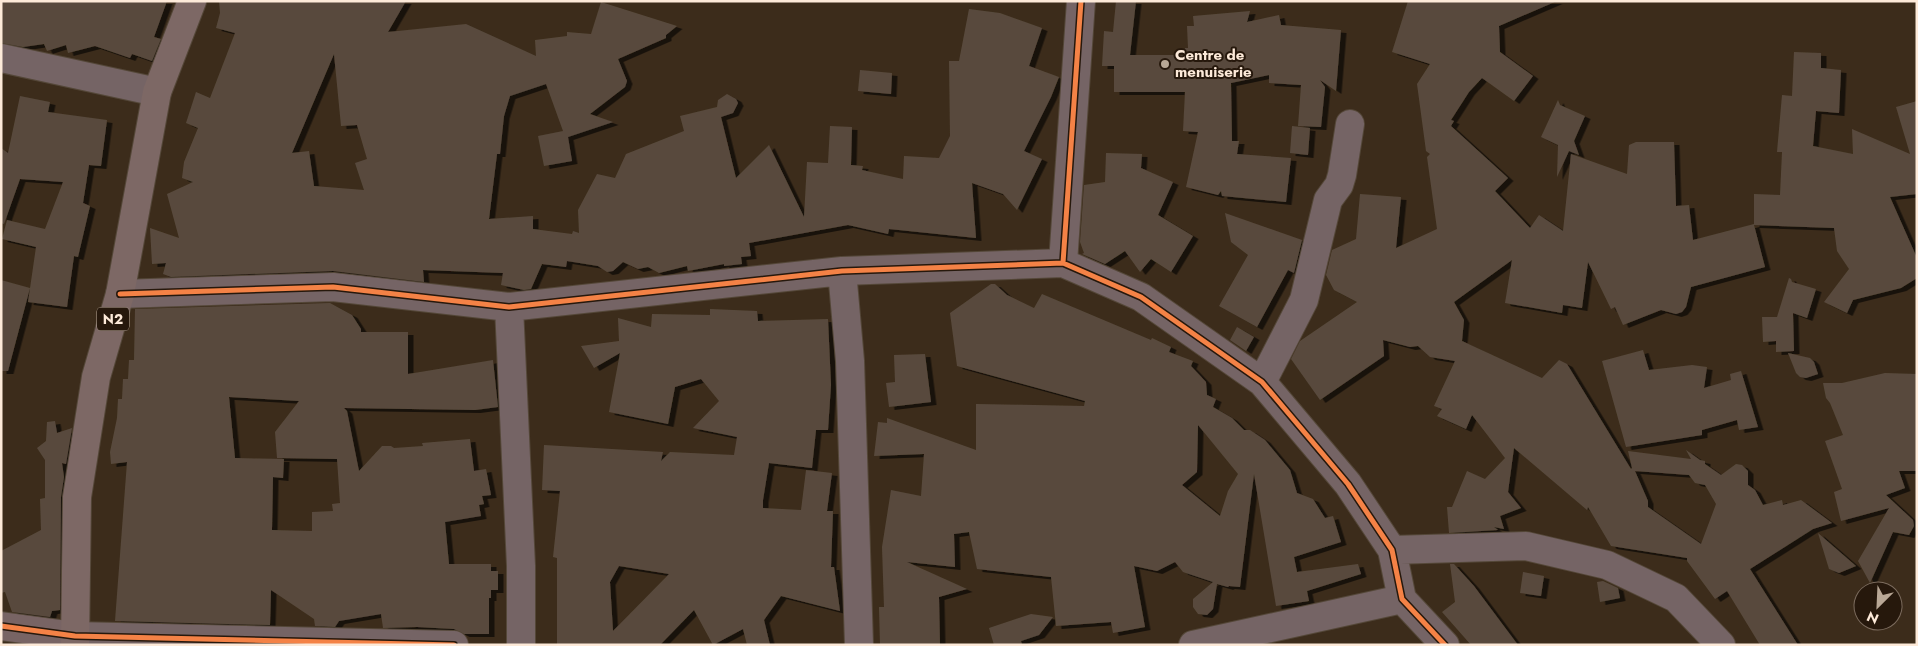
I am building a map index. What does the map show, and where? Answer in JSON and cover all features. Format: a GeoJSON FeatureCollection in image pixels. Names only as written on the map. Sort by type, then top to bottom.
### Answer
{"type":"FeatureCollection","features":[{"type":"Feature","properties":{"kind":"highway","name":"N2"},"geometry":{"type":"LineString","coordinates":[[75,640],[77,497],[96,377],[120,294],[157,92],[192,1]]}},
{"type":"Feature","properties":{"kind":"street"},"geometry":{"type":"LineString","coordinates":[[1063,263],[1081,1]]}},
{"type":"Feature","properties":{"kind":"street"},"geometry":{"type":"LineString","coordinates":[[1,58],[157,92]]}},
{"type":"Feature","properties":{"kind":"street"},"geometry":{"type":"LineString","coordinates":[[1262,382],[1304,300],[1328,200],[1339,185],[1342,174],[1350,124]]}},
{"type":"Feature","properties":{"kind":"street"},"geometry":{"type":"LineString","coordinates":[[120,294],[333,287],[509,307],[842,270],[1063,263],[1141,297],[1262,382],[1348,484],[1392,550],[1402,599],[1445,645]]}},
{"type":"Feature","properties":{"kind":"street"},"geometry":{"type":"LineString","coordinates":[[842,270],[850,361],[859,645]]}},
{"type":"Feature","properties":{"kind":"street"},"geometry":{"type":"LineString","coordinates":[[509,307],[522,566],[521,645]]}},
{"type":"Feature","properties":{"kind":"street"},"geometry":{"type":"LineString","coordinates":[[1392,550],[1526,546],[1607,564],[1676,598],[1721,645]]}},
{"type":"Feature","properties":{"kind":"street"},"geometry":{"type":"LineString","coordinates":[[1193,645],[1402,599]]}},
{"type":"Feature","properties":{"kind":"street"},"geometry":{"type":"LineString","coordinates":[[1,626],[75,640],[143,636],[454,645]]}},
{"type":"Feature","properties":{"kind":"building"},"geometry":{"type":"Polygon","coordinates":[[[1,1],[167,1],[154,37],[161,39],[152,61],[132,54],[130,58],[95,46],[68,53],[66,45],[47,51],[44,44],[23,47],[1,43],[1,1]]]}},
{"type":"Feature","properties":{"kind":"building"},"geometry":{"type":"Polygon","coordinates":[[[219,1],[406,1],[388,32],[466,24],[536,56],[535,40],[567,36],[567,32],[591,34],[601,2],[677,26],[666,35],[666,38],[618,59],[627,81],[625,87],[590,114],[613,122],[568,137],[572,161],[544,166],[538,136],[563,131],[546,84],[510,96],[504,116],[500,154],[497,154],[489,219],[533,216],[533,229],[572,234],[573,231],[579,233],[578,210],[597,174],[615,178],[626,154],[684,131],[680,116],[717,107],[718,100],[727,94],[736,99],[738,103],[733,113],[721,117],[736,178],[769,145],[804,217],[807,162],[828,163],[830,126],[852,127],[851,165],[863,166],[862,170],[903,179],[904,156],[939,158],[950,136],[949,61],[959,61],[969,9],[1000,13],[1042,28],[1029,66],[1059,77],[1024,151],[1042,159],[1017,210],[1003,194],[972,183],[976,238],[889,229],[888,234],[848,225],[749,243],[751,256],[741,257],[742,264],[724,266],[724,264],[688,271],[687,266],[659,273],[648,267],[638,269],[623,262],[613,271],[607,272],[598,266],[567,261],[566,267],[542,264],[531,289],[524,290],[501,285],[503,273],[423,270],[424,282],[333,271],[171,277],[163,274],[166,263],[152,264],[150,228],[179,238],[167,194],[193,182],[182,178],[184,162],[198,128],[186,123],[196,92],[210,98],[235,33],[216,28],[220,13],[219,1]],[[334,54],[292,153],[309,151],[314,186],[364,190],[355,163],[367,159],[357,125],[341,126],[334,54]]]}},
{"type":"Feature","properties":{"kind":"building"},"geometry":{"type":"Polygon","coordinates":[[[1116,1],[1136,1],[1130,55],[1185,55],[1185,48],[1188,48],[1187,26],[1194,26],[1193,16],[1250,11],[1247,22],[1279,15],[1281,25],[1341,30],[1336,91],[1320,80],[1325,87],[1321,127],[1298,126],[1301,85],[1269,83],[1269,75],[1231,83],[1232,141],[1239,141],[1237,154],[1291,158],[1286,202],[1222,196],[1221,191],[1218,195],[1186,187],[1198,132],[1183,131],[1185,92],[1114,92],[1114,66],[1102,66],[1104,31],[1113,32],[1116,1]]]}},
{"type":"Feature","properties":{"kind":"building"},"geometry":{"type":"Polygon","coordinates":[[[1408,1],[1557,1],[1499,26],[1500,52],[1533,76],[1514,101],[1482,78],[1469,92],[1451,120],[1454,121],[1451,126],[1508,178],[1495,191],[1530,228],[1539,215],[1563,231],[1571,154],[1627,174],[1629,145],[1636,142],[1674,142],[1676,206],[1689,205],[1693,240],[1754,224],[1754,194],[1780,195],[1782,152],[1777,152],[1782,95],[1792,96],[1794,52],[1821,53],[1821,68],[1841,70],[1839,113],[1816,111],[1813,146],[1853,154],[1852,129],[1910,154],[1896,107],[1917,101],[1917,194],[1890,197],[1917,258],[1917,278],[1901,288],[1853,300],[1847,313],[1824,302],[1849,269],[1837,251],[1834,228],[1754,225],[1765,267],[1691,287],[1686,307],[1682,312],[1676,314],[1661,310],[1623,325],[1615,307],[1611,309],[1588,262],[1582,308],[1563,305],[1562,313],[1505,303],[1512,260],[1454,302],[1464,320],[1462,341],[1542,378],[1559,360],[1567,364],[1631,469],[1628,451],[1691,459],[1686,450],[1700,460],[1705,461],[1705,464],[1721,475],[1736,464],[1742,465],[1748,471],[1748,485],[1755,490],[1763,505],[1782,500],[1783,505],[1801,500],[1832,523],[1813,529],[1750,569],[1798,645],[1760,645],[1727,591],[1715,599],[1687,561],[1687,558],[1611,546],[1588,507],[1587,510],[1514,448],[1508,492],[1521,508],[1500,516],[1504,529],[1494,527],[1498,530],[1449,533],[1447,507],[1452,507],[1467,471],[1485,479],[1505,458],[1472,415],[1466,429],[1437,416],[1442,409],[1434,406],[1455,361],[1430,357],[1418,346],[1410,347],[1383,340],[1384,356],[1320,400],[1291,359],[1300,341],[1357,302],[1334,290],[1326,275],[1332,250],[1356,239],[1360,194],[1401,197],[1396,248],[1437,229],[1427,157],[1430,154],[1426,151],[1417,84],[1430,64],[1392,52],[1408,1]],[[1635,471],[1648,501],[1648,507],[1701,544],[1716,504],[1705,485],[1695,483],[1689,475],[1635,471]]]}},
{"type":"Feature","properties":{"kind":"building"},"geometry":{"type":"Polygon","coordinates":[[[860,70],[892,73],[891,94],[858,91],[860,70]]]}},
{"type":"Feature","properties":{"kind":"building"},"geometry":{"type":"Polygon","coordinates":[[[20,96],[50,102],[48,112],[107,120],[101,166],[89,165],[83,203],[90,206],[78,257],[74,256],[67,307],[28,302],[36,247],[2,239],[7,220],[45,229],[63,182],[20,179],[4,224],[1,223],[1,148],[8,153],[20,96]]]}},
{"type":"Feature","properties":{"kind":"building"},"geometry":{"type":"Polygon","coordinates":[[[1558,100],[1560,105],[1585,116],[1574,141],[1579,155],[1569,151],[1557,177],[1558,145],[1541,137],[1558,100]]]}},
{"type":"Feature","properties":{"kind":"building"},"geometry":{"type":"Polygon","coordinates":[[[1292,126],[1310,128],[1308,155],[1290,153],[1292,126]]]}},
{"type":"Feature","properties":{"kind":"building"},"geometry":{"type":"Polygon","coordinates":[[[1106,153],[1142,154],[1141,168],[1173,182],[1158,215],[1193,236],[1171,272],[1151,259],[1140,272],[1125,251],[1105,264],[1082,254],[1084,253],[1080,242],[1084,185],[1105,182],[1106,153]]]}},
{"type":"Feature","properties":{"kind":"building"},"geometry":{"type":"Polygon","coordinates":[[[1225,213],[1302,240],[1294,273],[1288,270],[1257,327],[1219,306],[1248,255],[1231,242],[1225,213]]]}},
{"type":"Feature","properties":{"kind":"building"},"geometry":{"type":"Polygon","coordinates":[[[1789,278],[1792,282],[1816,289],[1807,318],[1793,313],[1794,351],[1776,352],[1776,341],[1763,342],[1762,317],[1777,317],[1789,278]]]}},
{"type":"Feature","properties":{"kind":"building"},"geometry":{"type":"Polygon","coordinates":[[[1,280],[30,288],[8,371],[1,371],[1,280]]]}},
{"type":"Feature","properties":{"kind":"building"},"geometry":{"type":"Polygon","coordinates":[[[991,284],[995,284],[1007,295],[1034,308],[1042,294],[1171,347],[1169,352],[1193,361],[1191,366],[1206,382],[1207,395],[1216,399],[1213,407],[1232,418],[1244,430],[1250,430],[1265,440],[1290,470],[1297,493],[1313,499],[1325,518],[1333,516],[1341,542],[1294,557],[1297,572],[1358,564],[1361,574],[1307,591],[1309,601],[1276,606],[1254,474],[1240,587],[1228,587],[1217,584],[1213,609],[1207,615],[1198,614],[1193,607],[1193,599],[1213,582],[1183,572],[1175,562],[1157,571],[1134,566],[1145,627],[1113,633],[1111,622],[1056,626],[1051,577],[977,569],[969,532],[954,534],[955,567],[907,562],[967,589],[939,597],[940,645],[880,645],[879,607],[884,607],[882,547],[891,490],[921,496],[924,454],[874,456],[878,422],[887,423],[887,418],[976,450],[976,404],[1084,406],[1085,401],[957,366],[950,313],[991,284]],[[1198,425],[1197,472],[1182,485],[1220,516],[1228,491],[1238,474],[1198,425]]]}},
{"type":"Feature","properties":{"kind":"building"},"geometry":{"type":"Polygon","coordinates":[[[330,303],[352,315],[361,332],[408,332],[408,374],[493,360],[498,407],[475,410],[344,408],[347,411],[359,471],[382,446],[394,448],[423,446],[422,443],[470,439],[474,471],[486,469],[491,495],[482,496],[484,504],[479,505],[481,516],[445,522],[449,564],[491,564],[491,571],[498,571],[498,590],[491,590],[491,598],[489,598],[489,634],[464,634],[454,629],[383,628],[381,614],[339,621],[335,627],[315,626],[314,619],[271,590],[270,625],[115,621],[127,462],[111,464],[110,452],[117,418],[118,399],[122,399],[123,379],[128,379],[129,360],[134,360],[135,309],[330,303]],[[229,397],[235,458],[284,459],[283,478],[273,477],[272,530],[312,531],[312,512],[333,511],[332,504],[340,503],[337,459],[277,458],[275,432],[299,401],[229,397]]]}},
{"type":"Feature","properties":{"kind":"building"},"geometry":{"type":"Polygon","coordinates":[[[710,309],[757,311],[758,321],[828,319],[831,385],[828,430],[816,430],[812,468],[769,463],[763,508],[801,510],[806,470],[832,473],[827,511],[833,511],[831,567],[834,567],[840,611],[781,596],[764,620],[770,645],[747,645],[743,629],[713,645],[694,610],[660,645],[557,645],[557,558],[553,557],[560,491],[542,490],[544,445],[663,452],[661,461],[670,452],[734,455],[737,437],[693,428],[719,401],[701,379],[675,387],[668,424],[609,412],[620,353],[594,368],[581,346],[619,341],[618,318],[651,327],[652,314],[710,315],[710,309]],[[619,566],[610,582],[613,631],[669,574],[619,566]]]}},
{"type":"Feature","properties":{"kind":"building"},"geometry":{"type":"Polygon","coordinates":[[[1237,327],[1254,337],[1246,351],[1230,340],[1237,327]]]}},
{"type":"Feature","properties":{"kind":"building"},"geometry":{"type":"Polygon","coordinates":[[[1643,350],[1649,370],[1692,365],[1707,367],[1704,388],[1731,380],[1730,374],[1741,371],[1758,427],[1739,430],[1737,420],[1702,430],[1702,435],[1626,447],[1602,361],[1643,350]]]}},
{"type":"Feature","properties":{"kind":"building"},"geometry":{"type":"Polygon","coordinates":[[[1788,353],[1810,358],[1814,362],[1818,374],[1806,378],[1800,377],[1796,373],[1788,353]]]}},
{"type":"Feature","properties":{"kind":"building"},"geometry":{"type":"Polygon","coordinates":[[[925,354],[931,402],[889,407],[886,383],[895,382],[894,355],[925,354]]]}},
{"type":"Feature","properties":{"kind":"building"},"geometry":{"type":"Polygon","coordinates":[[[1885,373],[1917,374],[1917,471],[1899,471],[1905,488],[1886,495],[1913,520],[1914,526],[1909,535],[1893,532],[1871,581],[1869,581],[1858,561],[1889,508],[1841,521],[1834,492],[1842,489],[1825,441],[1843,435],[1830,403],[1826,398],[1823,383],[1842,383],[1885,373]]]}},
{"type":"Feature","properties":{"kind":"building"},"geometry":{"type":"Polygon","coordinates":[[[55,421],[57,433],[72,428],[66,464],[62,463],[64,477],[61,497],[60,610],[52,611],[50,617],[12,612],[5,592],[1,593],[1,551],[41,530],[40,499],[45,498],[45,460],[37,448],[46,441],[47,422],[55,421]]]}},
{"type":"Feature","properties":{"kind":"building"},"geometry":{"type":"Polygon","coordinates":[[[1818,533],[1856,566],[1839,573],[1829,569],[1818,533]]]}},
{"type":"Feature","properties":{"kind":"building"},"geometry":{"type":"Polygon","coordinates":[[[1450,564],[1454,564],[1474,586],[1518,645],[1471,645],[1442,612],[1455,602],[1450,564]]]}},
{"type":"Feature","properties":{"kind":"building"},"geometry":{"type":"Polygon","coordinates":[[[1523,572],[1544,576],[1541,596],[1520,593],[1523,572]]]}},
{"type":"Feature","properties":{"kind":"building"},"geometry":{"type":"Polygon","coordinates":[[[1603,581],[1618,588],[1620,598],[1600,602],[1597,582],[1603,581]]]}},
{"type":"Feature","properties":{"kind":"building"},"geometry":{"type":"Polygon","coordinates":[[[1031,614],[1053,617],[1039,635],[1021,641],[1022,645],[994,645],[989,628],[1031,614]]]}},
{"type":"Feature","properties":{"kind":"cycle path"},"geometry":{"type":"LineString","coordinates":[[1081,1],[1063,263],[1141,297],[1262,382],[1348,484],[1392,550],[1402,599],[1445,645]]}},
{"type":"Feature","properties":{"kind":"cycle path"},"geometry":{"type":"LineString","coordinates":[[120,294],[333,287],[509,307],[842,271],[1063,263]]}},
{"type":"Feature","properties":{"kind":"cycle path"},"geometry":{"type":"LineString","coordinates":[[1,626],[75,636],[454,645]]}},
{"type":"Feature","properties":{"kind":"place","name":"Centre de menuiserie"},"geometry":{"type":"Point","coordinates":[1165,64]}}]}
